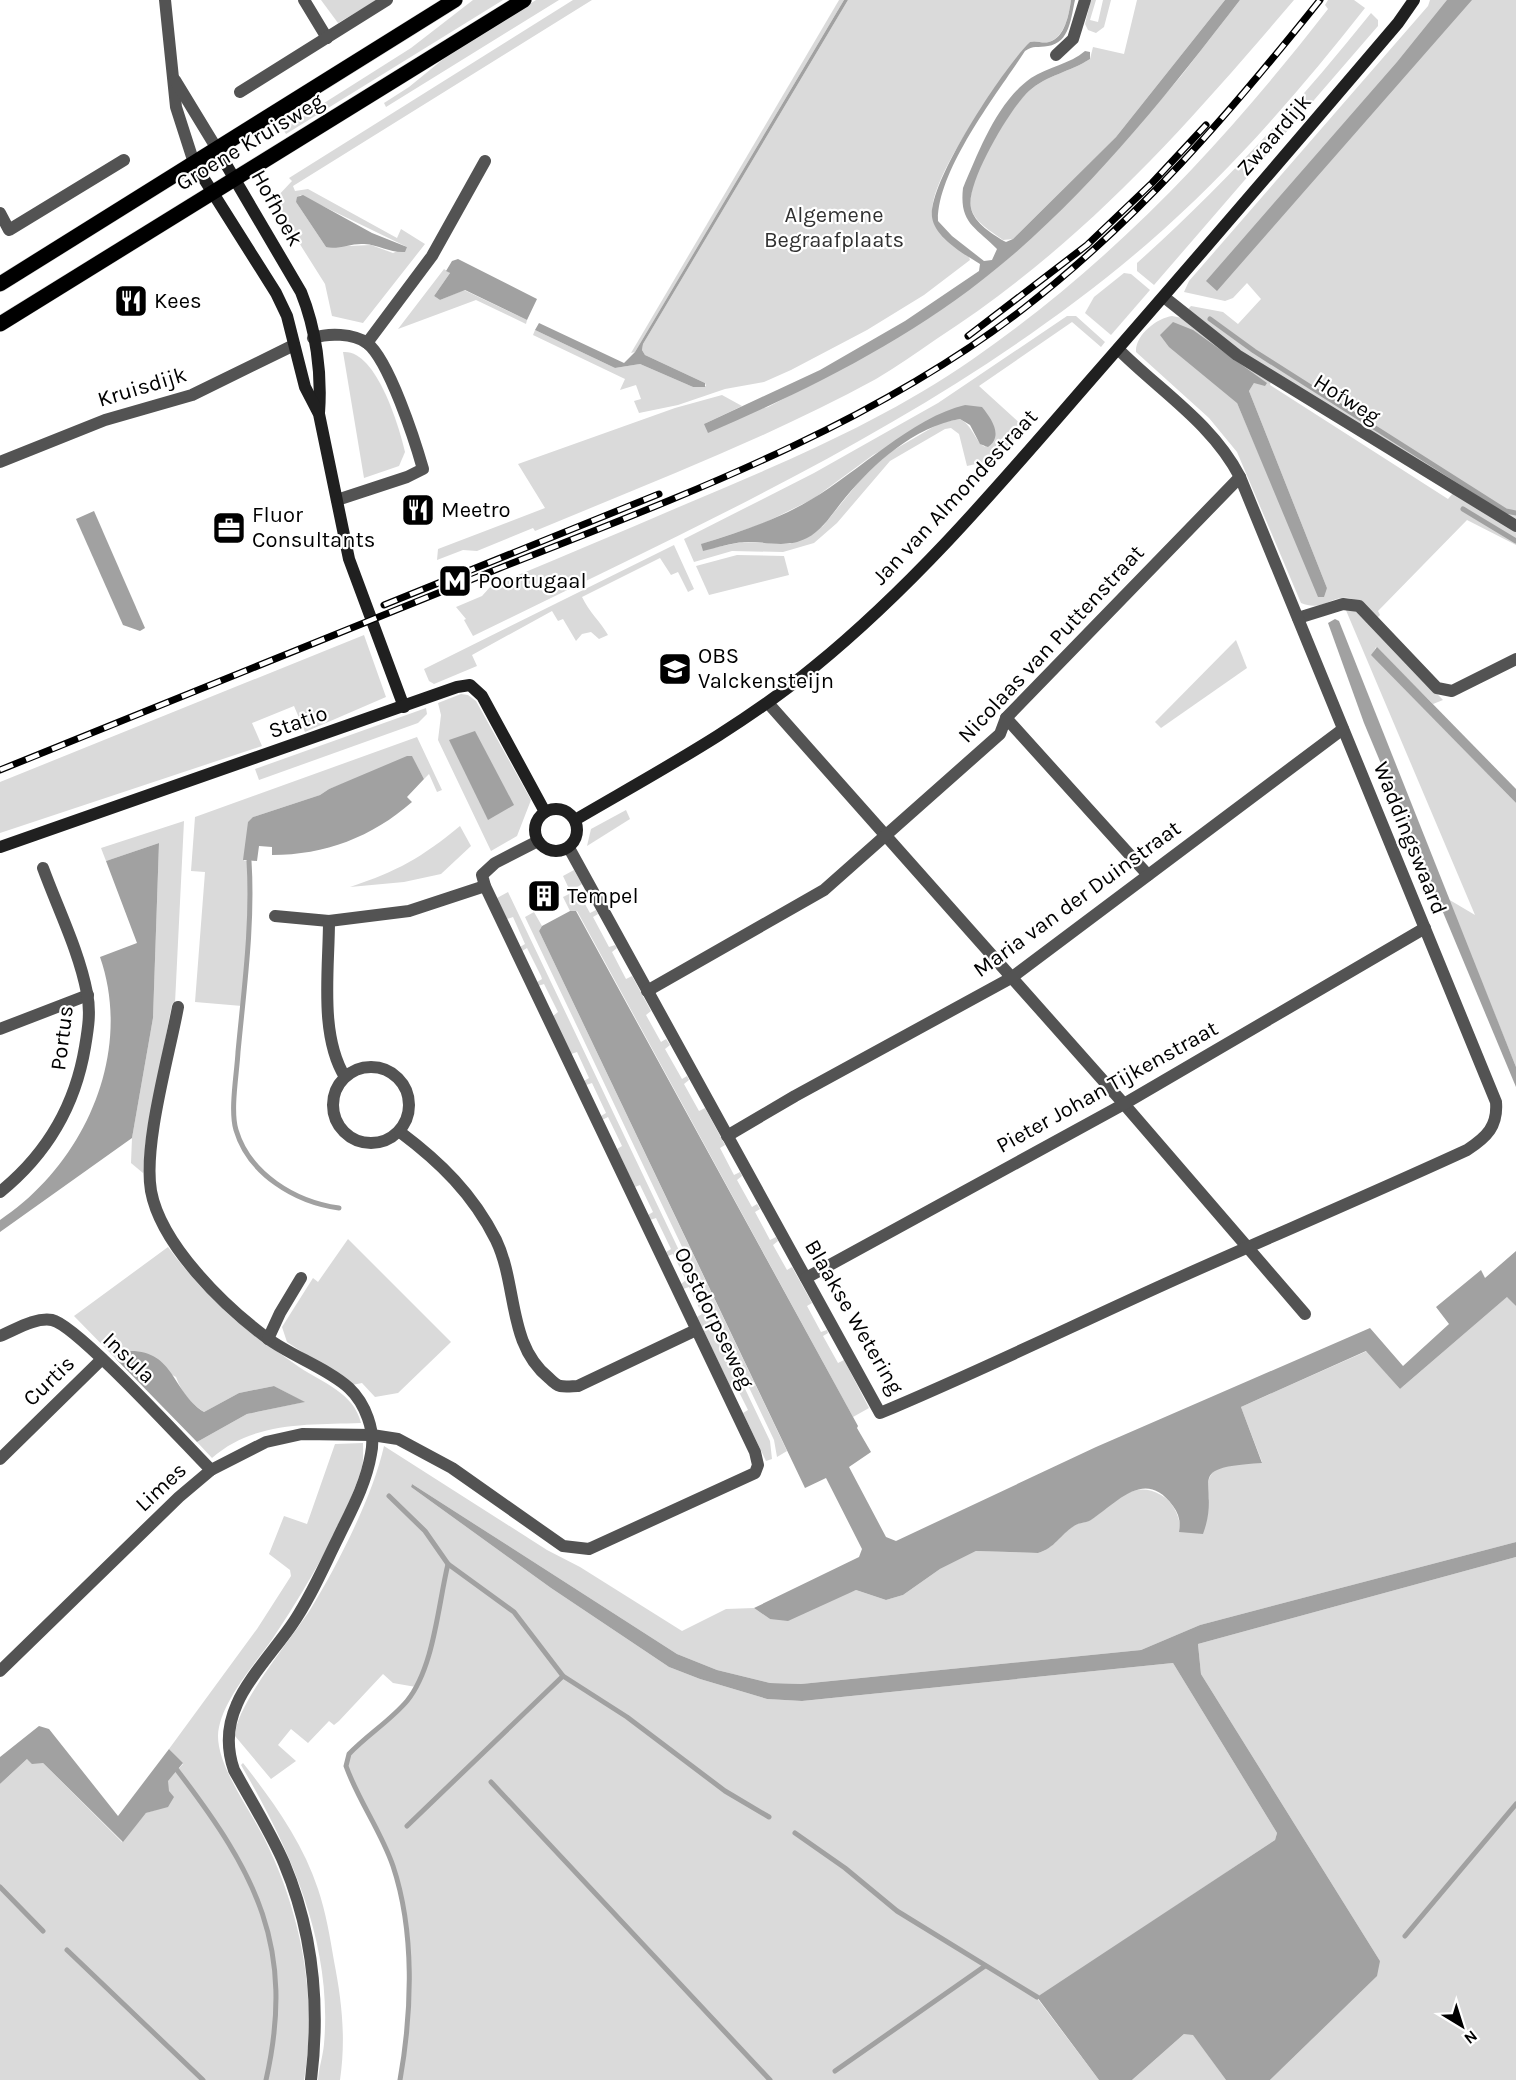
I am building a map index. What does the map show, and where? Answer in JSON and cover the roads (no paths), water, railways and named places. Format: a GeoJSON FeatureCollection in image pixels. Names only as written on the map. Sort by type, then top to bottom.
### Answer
{"type":"FeatureCollection","features":[{"type":"Feature","properties":{"kind":"main road","name":"Groene Kruisweg"},"geometry":{"type":"LineString","coordinates":[[0,284],[455,0]]}},
{"type":"Feature","properties":{"kind":"main road","name":"Groene Kruisweg"},"geometry":{"type":"LineString","coordinates":[[0,324],[524,0]]}},
{"type":"Feature","properties":{"kind":"street"},"geometry":{"type":"LineString","coordinates":[[165,0],[176,107],[194,163]]}},
{"type":"Feature","properties":{"kind":"street"},"geometry":{"type":"LineString","coordinates":[[304,0],[327,38]]}},
{"type":"Feature","properties":{"kind":"street"},"geometry":{"type":"LineString","coordinates":[[240,92],[387,0]]}},
{"type":"Feature","properties":{"kind":"street"},"geometry":{"type":"LineString","coordinates":[[1056,55],[1073,39],[1085,0]]}},
{"type":"Feature","properties":{"kind":"street","name":"Zwaardijk"},"geometry":{"type":"LineString","coordinates":[[1164,297],[1398,23],[1414,0]]}},
{"type":"Feature","properties":{"kind":"street","name":"Hofhoek"},"geometry":{"type":"LineString","coordinates":[[171,74],[236,177],[252,212],[301,292],[308,308],[321,384],[319,414]]}},
{"type":"Feature","properties":{"kind":"street"},"geometry":{"type":"LineString","coordinates":[[0,213],[4,234],[124,160]]}},
{"type":"Feature","properties":{"kind":"street"},"geometry":{"type":"LineString","coordinates":[[367,343],[432,256],[485,161]]}},
{"type":"Feature","properties":{"kind":"street","name":"Hofhoek"},"geometry":{"type":"LineString","coordinates":[[194,163],[276,293],[287,316],[305,387],[319,414],[349,559],[360,594],[404,707]]}},
{"type":"Feature","properties":{"kind":"street","name":"Jan van Almondestraat"},"geometry":{"type":"LineString","coordinates":[[575,820],[694,753],[768,703],[840,645],[945,546],[1164,297]]}},
{"type":"Feature","properties":{"kind":"street","name":"Hofweg"},"geometry":{"type":"LineString","coordinates":[[1164,297],[1252,364],[1516,526]]}},
{"type":"Feature","properties":{"kind":"street"},"geometry":{"type":"LineString","coordinates":[[294,345],[324,334],[349,337],[367,343],[381,362],[406,416],[423,469],[407,477],[337,500]]}},
{"type":"Feature","properties":{"kind":"street","name":"Kruisdijk"},"geometry":{"type":"LineString","coordinates":[[0,462],[105,420],[192,395],[294,345]]}},
{"type":"Feature","properties":{"kind":"street","name":"Waddingswaard"},"geometry":{"type":"LineString","coordinates":[[1118,350],[1209,430],[1225,450],[1240,477],[1496,1102],[1496,1118],[1491,1131],[1484,1139],[1467,1150],[1249,1246]]}},
{"type":"Feature","properties":{"kind":"street","name":"Nicolaas van Puttenstraat"},"geometry":{"type":"LineString","coordinates":[[647,991],[824,890],[1000,734],[1006,718],[1240,477]]}},
{"type":"Feature","properties":{"kind":"street"},"geometry":{"type":"LineString","coordinates":[[1298,618],[1342,604],[1359,606],[1437,688],[1452,691],[1516,659]]}},
{"type":"Feature","properties":{"kind":"street","name":"Statio"},"geometry":{"type":"LineString","coordinates":[[0,847],[457,687],[470,685],[482,696],[545,812]]}},
{"type":"Feature","properties":{"kind":"street"},"geometry":{"type":"LineString","coordinates":[[768,703],[1249,1246],[1305,1314]]}},
{"type":"Feature","properties":{"kind":"street"},"geometry":{"type":"LineString","coordinates":[[1006,718],[1148,875]]}},
{"type":"Feature","properties":{"kind":"street","name":"Maria van der Duinstraat"},"geometry":{"type":"LineString","coordinates":[[728,1136],[795,1096],[1011,978],[1343,729]]}},
{"type":"Feature","properties":{"kind":"street"},"geometry":{"type":"LineString","coordinates":[[559,809],[569,813],[575,820],[577,835],[568,848],[552,851],[538,841],[535,825],[545,812],[559,809]]}},
{"type":"Feature","properties":{"kind":"street"},"geometry":{"type":"LineString","coordinates":[[275,916],[329,921],[409,910],[485,886],[482,875],[488,867],[538,841]]}},
{"type":"Feature","properties":{"kind":"street","name":"Blaakse Wetering"},"geometry":{"type":"LineString","coordinates":[[568,848],[880,1413],[1047,1340],[1249,1246]]}},
{"type":"Feature","properties":{"kind":"street","name":"Portus"},"geometry":{"type":"LineString","coordinates":[[0,1192],[23,1173],[54,1135],[70,1105],[81,1073],[88,1032],[87,995],[83,975],[43,868]]}},
{"type":"Feature","properties":{"kind":"street","name":"Oostdorpseweg"},"geometry":{"type":"LineString","coordinates":[[398,1439],[452,1468],[562,1546],[589,1549],[751,1476],[757,1469],[755,1452],[485,886]]}},
{"type":"Feature","properties":{"kind":"street"},"geometry":{"type":"LineString","coordinates":[[329,921],[330,1041],[337,1064],[345,1077]]}},
{"type":"Feature","properties":{"kind":"street","name":"Pieter Johan Tijkenstraat"},"geometry":{"type":"LineString","coordinates":[[806,1278],[1124,1104],[1425,928]]}},
{"type":"Feature","properties":{"kind":"street"},"geometry":{"type":"LineString","coordinates":[[0,1029],[87,995]]}},
{"type":"Feature","properties":{"kind":"street"},"geometry":{"type":"LineString","coordinates":[[178,1008],[149,1155],[151,1191],[160,1216],[187,1260],[226,1303],[268,1339],[348,1387],[364,1407],[372,1436],[372,1453],[361,1490],[305,1606],[237,1703],[228,1731],[232,1764],[284,1865],[303,1925],[316,2008],[311,2080]]}},
{"type":"Feature","properties":{"kind":"street"},"geometry":{"type":"LineString","coordinates":[[368,1067],[379,1067],[397,1077],[408,1094],[410,1108],[400,1132],[386,1141],[372,1144],[360,1142],[342,1130],[333,1109],[334,1097],[345,1077],[368,1067]]}},
{"type":"Feature","properties":{"kind":"street"},"geometry":{"type":"LineString","coordinates":[[400,1132],[438,1161],[472,1199],[497,1242],[511,1287],[517,1331],[536,1368],[558,1386],[578,1386],[696,1330]]}},
{"type":"Feature","properties":{"kind":"street"},"geometry":{"type":"LineString","coordinates":[[268,1339],[280,1313],[301,1278]]}},
{"type":"Feature","properties":{"kind":"street","name":"Insula"},"geometry":{"type":"LineString","coordinates":[[0,1336],[42,1319],[54,1320],[102,1359],[211,1470]]}},
{"type":"Feature","properties":{"kind":"street","name":"Curtis"},"geometry":{"type":"LineString","coordinates":[[0,1459],[102,1359]]}},
{"type":"Feature","properties":{"kind":"street","name":"Limes"},"geometry":{"type":"LineString","coordinates":[[0,1671],[179,1497],[211,1470],[275,1440],[302,1434],[398,1439]]}},
{"type":"Feature","properties":{"kind":"waterway"},"geometry":{"type":"LineString","coordinates":[[1210,319],[1254,351],[1506,511],[1516,513]]}},
{"type":"Feature","properties":{"kind":"waterway"},"geometry":{"type":"LineString","coordinates":[[1463,509],[1516,541]]}},
{"type":"Feature","properties":{"kind":"waterway"},"geometry":{"type":"LineString","coordinates":[[249,861],[249,932],[234,1102],[236,1130],[251,1160],[276,1183],[306,1199],[339,1208]]}},
{"type":"Feature","properties":{"kind":"waterway"},"geometry":{"type":"LineString","coordinates":[[389,1496],[425,1531],[448,1564],[514,1612],[563,1676],[627,1717],[725,1791],[769,1817]]}},
{"type":"Feature","properties":{"kind":"waterway"},"geometry":{"type":"LineString","coordinates":[[400,2080],[409,2000],[405,1918],[400,1891],[388,1853],[346,1766],[349,1754],[386,1722],[407,1701],[416,1687],[434,1636],[448,1564]]}},
{"type":"Feature","properties":{"kind":"waterway"},"geometry":{"type":"LineString","coordinates":[[407,1826],[563,1676]]}},
{"type":"Feature","properties":{"kind":"waterway"},"geometry":{"type":"LineString","coordinates":[[177,1770],[228,1843],[248,1878],[262,1914],[272,1951],[276,1990],[274,2033],[266,2080]]}},
{"type":"Feature","properties":{"kind":"waterway"},"geometry":{"type":"LineString","coordinates":[[491,1782],[770,2080]]}},
{"type":"Feature","properties":{"kind":"waterway"},"geometry":{"type":"LineString","coordinates":[[1405,1936],[1516,1804]]}},
{"type":"Feature","properties":{"kind":"waterway"},"geometry":{"type":"LineString","coordinates":[[795,1833],[845,1868],[897,1911],[1037,1997]]}},
{"type":"Feature","properties":{"kind":"waterway"},"geometry":{"type":"LineString","coordinates":[[0,1887],[43,1931]]}},
{"type":"Feature","properties":{"kind":"waterway"},"geometry":{"type":"LineString","coordinates":[[67,1950],[203,2080]]}},
{"type":"Feature","properties":{"kind":"waterway"},"geometry":{"type":"LineString","coordinates":[[835,2071],[985,1966]]}},
{"type":"Feature","properties":{"kind":"railway"},"geometry":{"type":"LineString","coordinates":[[0,770],[703,486],[837,425],[901,390],[963,351],[1023,309],[1106,239],[1181,164],[1217,124],[1320,0]]}},
{"type":"Feature","properties":{"kind":"railway"},"geometry":{"type":"LineString","coordinates":[[968,336],[1087,245],[1152,183],[1206,125]]}},
{"type":"Feature","properties":{"kind":"railway"},"geometry":{"type":"LineString","coordinates":[[384,605],[659,494]]}},
{"type":"Feature","properties":{"kind":"place","name":"Kees"},"geometry":{"type":"Point","coordinates":[131,301]}},
{"type":"Feature","properties":{"kind":"place","name":"Meetro"},"geometry":{"type":"Point","coordinates":[418,510]}},
{"type":"Feature","properties":{"kind":"place","name":"Fluor Consultants"},"geometry":{"type":"Point","coordinates":[229,528]}},
{"type":"Feature","properties":{"kind":"place","name":"Poortugaal"},"geometry":{"type":"Point","coordinates":[455,581]}},
{"type":"Feature","properties":{"kind":"place","name":"OBS Valckensteijn"},"geometry":{"type":"Point","coordinates":[675,669]}},
{"type":"Feature","properties":{"kind":"place","name":"Tempel"},"geometry":{"type":"Point","coordinates":[544,896]}},
{"type":"Feature","properties":{"kind":"park label","name":"Algemene Begraafplaats"},"geometry":{"type":"Point","coordinates":[834,228]}}]}
